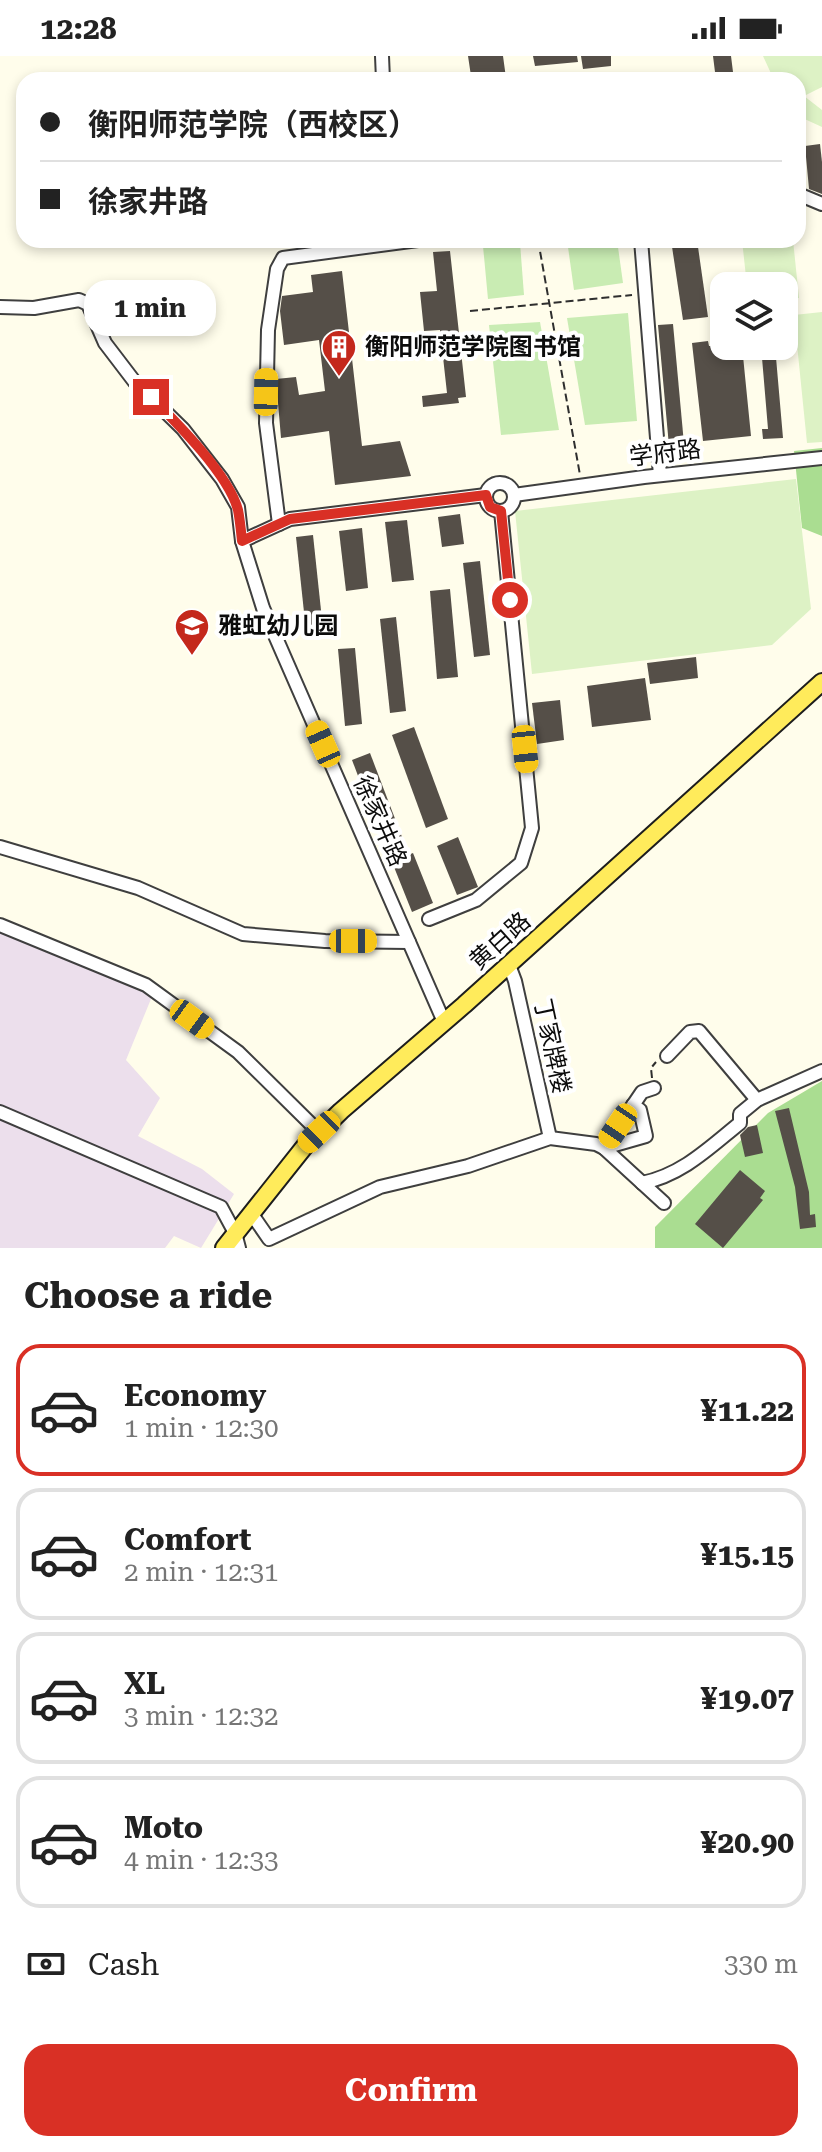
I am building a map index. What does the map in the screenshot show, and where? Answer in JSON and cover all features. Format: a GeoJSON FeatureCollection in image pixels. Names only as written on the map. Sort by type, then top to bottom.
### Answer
{"type":"FeatureCollection","features":[{"type":"Feature","properties":{"kind":"main road","name":"黄白路"},"geometry":{"type":"LineString","coordinates":[[224,1248],[237,1240],[251,1213],[319,1132],[822,682]]}},
{"type":"Feature","properties":{"kind":"street"},"geometry":{"type":"LineString","coordinates":[[279,524],[266,423],[268,330],[277,269],[283,258],[358,248]]}},
{"type":"Feature","properties":{"kind":"street"},"geometry":{"type":"LineString","coordinates":[[642,248],[660,475]]}},
{"type":"Feature","properties":{"kind":"street","name":"徐家井路"},"geometry":{"type":"LineString","coordinates":[[0,307],[26,309],[79,300],[88,304],[105,343],[183,429],[222,479],[238,507],[242,541],[263,608],[444,1022]]}},
{"type":"Feature","properties":{"kind":"street","name":"学府路"},"geometry":{"type":"LineString","coordinates":[[514,495],[660,475],[822,458]]}},
{"type":"Feature","properties":{"kind":"street"},"geometry":{"type":"LineString","coordinates":[[499,483],[509,486],[514,495],[512,504],[501,511],[490,507],[486,495],[488,489],[499,483]]}},
{"type":"Feature","properties":{"kind":"street"},"geometry":{"type":"LineString","coordinates":[[242,541],[290,519],[486,495]]}},
{"type":"Feature","properties":{"kind":"street"},"geometry":{"type":"LineString","coordinates":[[429,919],[476,900],[521,863],[532,828],[501,511]]}},
{"type":"Feature","properties":{"kind":"street"},"geometry":{"type":"LineString","coordinates":[[0,847],[138,888],[243,934],[325,941],[409,942]]}},
{"type":"Feature","properties":{"kind":"street"},"geometry":{"type":"LineString","coordinates":[[0,925],[146,985],[238,1052],[319,1132]]}},
{"type":"Feature","properties":{"kind":"street","name":"丁家牌楼"},"geometry":{"type":"LineString","coordinates":[[509,965],[550,1138]]}},
{"type":"Feature","properties":{"kind":"street"},"geometry":{"type":"LineString","coordinates":[[667,1056],[690,1032],[699,1031],[757,1100]]}},
{"type":"Feature","properties":{"kind":"street"},"geometry":{"type":"LineString","coordinates":[[642,1183],[661,1179],[686,1166],[740,1123],[740,1114],[757,1100],[822,1071]]}},
{"type":"Feature","properties":{"kind":"street"},"geometry":{"type":"LineString","coordinates":[[604,1148],[642,1092],[654,1088]]}},
{"type":"Feature","properties":{"kind":"street"},"geometry":{"type":"LineString","coordinates":[[604,1148],[646,1136],[640,1110],[633,1105]]}},
{"type":"Feature","properties":{"kind":"street"},"geometry":{"type":"LineString","coordinates":[[0,1112],[221,1207],[237,1240]]}},
{"type":"Feature","properties":{"kind":"street"},"geometry":{"type":"LineString","coordinates":[[251,1213],[269,1239],[380,1187],[468,1166],[550,1138],[596,1144],[604,1148],[664,1203]]}},
{"type":"Feature","properties":{"kind":"path"},"geometry":{"type":"LineString","coordinates":[[540,248],[582,486]]}},
{"type":"Feature","properties":{"kind":"path"},"geometry":{"type":"LineString","coordinates":[[470,311],[646,294]]}},
{"type":"Feature","properties":{"kind":"path"},"geometry":{"type":"LineString","coordinates":[[654,1088],[651,1068],[667,1056]]}},
{"type":"Feature","properties":{"kind":"shaded area"},"geometry":{"type":"Polygon","coordinates":[[[0,928],[153,994],[126,1060],[160,1098],[138,1136],[202,1169],[234,1194],[201,1248],[174,1236],[165,1248],[0,1248],[0,928]]]}},
{"type":"Feature","properties":{"kind":"green space"},"geometry":{"type":"Polygon","coordinates":[[[763,56],[822,56],[822,87],[806,95],[806,72],[770,72],[763,56]]]}},
{"type":"Feature","properties":{"kind":"green space"},"geometry":{"type":"Polygon","coordinates":[[[806,98],[822,110],[822,127],[806,120],[806,98]]]}},
{"type":"Feature","properties":{"kind":"green space"},"geometry":{"type":"Polygon","coordinates":[[[483,248],[520,248],[524,295],[488,299],[483,248]]]}},
{"type":"Feature","properties":{"kind":"green space"},"geometry":{"type":"Polygon","coordinates":[[[568,248],[618,248],[623,283],[574,290],[568,248]]]}},
{"type":"Feature","properties":{"kind":"green space"},"geometry":{"type":"Polygon","coordinates":[[[743,248],[794,248],[796,272],[745,272],[743,248]]]}},
{"type":"Feature","properties":{"kind":"green space"},"geometry":{"type":"Polygon","coordinates":[[[822,312],[822,442],[807,443],[798,354],[798,315],[822,312]]]}},
{"type":"Feature","properties":{"kind":"green space"},"geometry":{"type":"Polygon","coordinates":[[[628,313],[637,421],[585,425],[567,318],[628,313]]]}},
{"type":"Feature","properties":{"kind":"green space"},"geometry":{"type":"Polygon","coordinates":[[[540,322],[559,430],[501,435],[489,325],[540,322]]]}},
{"type":"Feature","properties":{"kind":"green space"},"geometry":{"type":"Polygon","coordinates":[[[822,448],[822,536],[802,528],[794,451],[822,448]]]}},
{"type":"Feature","properties":{"kind":"green space"},"geometry":{"type":"Polygon","coordinates":[[[796,479],[811,609],[772,645],[532,674],[515,511],[796,479]]]}},
{"type":"Feature","properties":{"kind":"green space"},"geometry":{"type":"Polygon","coordinates":[[[822,1081],[822,1248],[655,1248],[655,1227],[768,1113],[822,1081]]]}},
{"type":"Feature","properties":{"kind":"building"},"geometry":{"type":"Polygon","coordinates":[[[468,56],[503,56],[505,72],[470,72],[468,56]]]}},
{"type":"Feature","properties":{"kind":"building"},"geometry":{"type":"Polygon","coordinates":[[[533,56],[577,56],[578,62],[535,66],[533,56]]]}},
{"type":"Feature","properties":{"kind":"building"},"geometry":{"type":"Polygon","coordinates":[[[581,56],[611,56],[611,66],[583,69],[581,56]]]}},
{"type":"Feature","properties":{"kind":"building"},"geometry":{"type":"Polygon","coordinates":[[[713,56],[731,56],[733,72],[715,72],[713,56]]]}},
{"type":"Feature","properties":{"kind":"building"},"geometry":{"type":"Polygon","coordinates":[[[820,144],[822,194],[809,189],[806,146],[820,144]]]}},
{"type":"Feature","properties":{"kind":"building"},"geometry":{"type":"Polygon","coordinates":[[[672,248],[698,248],[708,317],[683,320],[672,248]]]}},
{"type":"Feature","properties":{"kind":"building"},"geometry":{"type":"Polygon","coordinates":[[[450,251],[466,397],[458,398],[459,403],[423,407],[422,396],[447,393],[440,330],[424,331],[420,292],[437,291],[433,252],[450,251]]]}},
{"type":"Feature","properties":{"kind":"building","name":"衡阳师范学院图书馆"},"geometry":{"type":"Polygon","coordinates":[[[342,271],[362,446],[400,441],[411,476],[335,485],[329,431],[281,438],[276,379],[296,377],[299,395],[325,391],[319,340],[284,345],[280,311],[282,296],[313,292],[311,275],[342,271]]]}},
{"type":"Feature","properties":{"kind":"building"},"geometry":{"type":"Polygon","coordinates":[[[673,324],[684,444],[669,446],[658,325],[673,324]]]}},
{"type":"Feature","properties":{"kind":"building"},"geometry":{"type":"Polygon","coordinates":[[[708,341],[710,360],[743,360],[751,436],[703,441],[692,343],[708,341]]]}},
{"type":"Feature","properties":{"kind":"building"},"geometry":{"type":"Polygon","coordinates":[[[762,360],[776,360],[783,438],[763,439],[762,429],[768,429],[762,360]]]}},
{"type":"Feature","properties":{"kind":"building"},"geometry":{"type":"Polygon","coordinates":[[[460,514],[464,544],[442,547],[438,517],[460,514]]]}},
{"type":"Feature","properties":{"kind":"building"},"geometry":{"type":"Polygon","coordinates":[[[407,520],[414,580],[392,582],[385,522],[407,520]]]}},
{"type":"Feature","properties":{"kind":"building"},"geometry":{"type":"Polygon","coordinates":[[[362,528],[368,588],[346,591],[339,531],[362,528]]]}},
{"type":"Feature","properties":{"kind":"building"},"geometry":{"type":"Polygon","coordinates":[[[313,535],[323,629],[306,631],[296,537],[313,535]]]}},
{"type":"Feature","properties":{"kind":"building"},"geometry":{"type":"Polygon","coordinates":[[[480,561],[490,655],[474,657],[463,563],[480,561]]]}},
{"type":"Feature","properties":{"kind":"building"},"geometry":{"type":"Polygon","coordinates":[[[450,589],[458,677],[437,679],[430,591],[450,589]]]}},
{"type":"Feature","properties":{"kind":"building"},"geometry":{"type":"Polygon","coordinates":[[[396,617],[406,711],[390,713],[380,619],[396,617]]]}},
{"type":"Feature","properties":{"kind":"building"},"geometry":{"type":"Polygon","coordinates":[[[355,648],[362,724],[345,726],[338,649],[355,648]]]}},
{"type":"Feature","properties":{"kind":"building"},"geometry":{"type":"Polygon","coordinates":[[[696,657],[698,678],[650,684],[647,663],[696,657]]]}},
{"type":"Feature","properties":{"kind":"building"},"geometry":{"type":"Polygon","coordinates":[[[645,678],[651,720],[592,727],[587,686],[645,678]]]}},
{"type":"Feature","properties":{"kind":"building"},"geometry":{"type":"Polygon","coordinates":[[[560,700],[564,740],[537,744],[532,703],[560,700]]]}},
{"type":"Feature","properties":{"kind":"building"},"geometry":{"type":"Polygon","coordinates":[[[414,727],[448,819],[426,828],[392,735],[414,727]]]}},
{"type":"Feature","properties":{"kind":"building"},"geometry":{"type":"Polygon","coordinates":[[[370,753],[402,837],[384,844],[352,760],[370,753]]]}},
{"type":"Feature","properties":{"kind":"building"},"geometry":{"type":"Polygon","coordinates":[[[458,837],[478,887],[457,895],[437,846],[458,837]]]}},
{"type":"Feature","properties":{"kind":"building"},"geometry":{"type":"Polygon","coordinates":[[[413,853],[433,903],[412,912],[392,862],[413,853]]]}},
{"type":"Feature","properties":{"kind":"building"},"geometry":{"type":"Polygon","coordinates":[[[789,1108],[809,1192],[810,1215],[815,1214],[816,1227],[800,1229],[795,1187],[775,1111],[789,1108]]]}},
{"type":"Feature","properties":{"kind":"building"},"geometry":{"type":"Polygon","coordinates":[[[757,1125],[763,1153],[745,1157],[740,1135],[748,1127],[757,1125]]]}},
{"type":"Feature","properties":{"kind":"building"},"geometry":{"type":"Polygon","coordinates":[[[740,1170],[765,1191],[760,1198],[763,1200],[723,1248],[695,1224],[740,1170]]]}},
{"type":"Feature","properties":{"kind":"place","name":"衡阳师范学院图书馆"},"geometry":{"type":"Point","coordinates":[339,378]}},
{"type":"Feature","properties":{"kind":"place","name":"雅虹幼儿园"},"geometry":{"type":"Point","coordinates":[192,657]}},
{"type":"Feature","properties":{"kind":"route"},"geometry":{"type":"LineString","coordinates":[[151,397],[183,429],[222,479],[238,507],[242,541],[290,519],[486,495],[490,507],[501,511],[510,600]]}}]}
